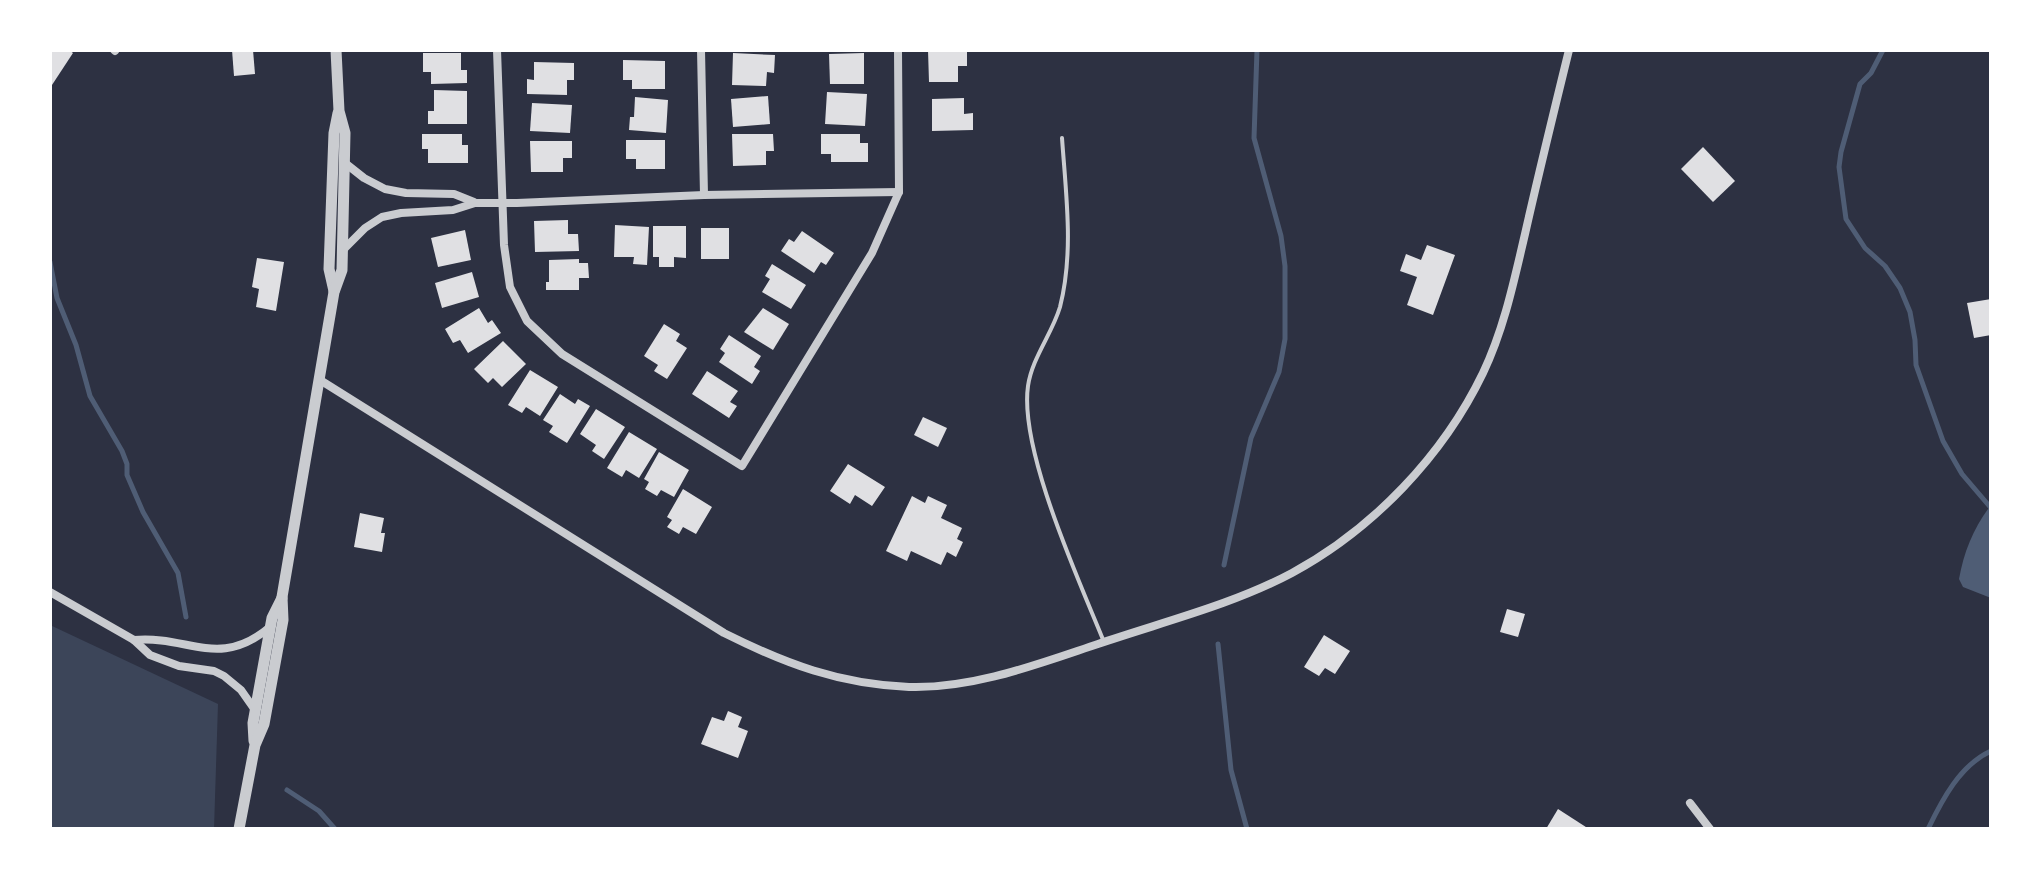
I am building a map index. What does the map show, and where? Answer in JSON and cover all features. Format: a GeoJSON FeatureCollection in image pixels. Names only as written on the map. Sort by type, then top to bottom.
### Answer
{"type":"FeatureCollection","features":[{"type":"Feature","properties":{"kind":"street"},"geometry":{"type":"LineString","coordinates":[[239,829],[255,745],[255,710],[271,626],[282,597],[334,292],[342,270],[345,133],[339,111],[336,50]]}},
{"type":"Feature","properties":{"kind":"street"},"geometry":{"type":"LineString","coordinates":[[497,50],[504,245],[510,287],[527,321],[562,354],[742,466],[872,253],[899,192],[898,50]]}},
{"type":"Feature","properties":{"kind":"street"},"geometry":{"type":"LineString","coordinates":[[701,50],[704,195]]}},
{"type":"Feature","properties":{"kind":"street"},"geometry":{"type":"LineString","coordinates":[[320,380],[724,633],[776,659],[829,677],[866,684],[912,687],[995,676],[1238,596],[1292,573],[1333,548],[1394,498],[1432,454],[1483,373],[1505,318],[1569,50]]}},
{"type":"Feature","properties":{"kind":"street"},"geometry":{"type":"LineString","coordinates":[[334,292],[329,269],[334,133],[339,111]]}},
{"type":"Feature","properties":{"kind":"street"},"geometry":{"type":"LineString","coordinates":[[345,163],[385,189],[406,193],[454,194],[475,203]]}},
{"type":"Feature","properties":{"kind":"street"},"geometry":{"type":"LineString","coordinates":[[343,250],[365,228],[382,217],[453,210],[475,203],[899,192]]}},
{"type":"Feature","properties":{"kind":"street"},"geometry":{"type":"LineString","coordinates":[[50,592],[134,640],[150,655],[165,662],[214,671],[224,676],[241,690],[255,710]]}},
{"type":"Feature","properties":{"kind":"street"},"geometry":{"type":"LineString","coordinates":[[255,745],[264,724],[283,620],[282,597]]}},
{"type":"Feature","properties":{"kind":"street"},"geometry":{"type":"LineString","coordinates":[[134,640],[154,638],[187,646],[226,650],[249,642],[271,626]]}},
{"type":"Feature","properties":{"kind":"street"},"geometry":{"type":"LineString","coordinates":[[1690,803],[1710,829]]}},
{"type":"Feature","properties":{"kind":"lane"},"geometry":{"type":"LineString","coordinates":[[1062,138],[1069,238],[1067,281],[1058,313],[1028,386],[1028,417],[1053,511],[1104,642]]}},
{"type":"Feature","properties":{"kind":"shaded area"},"geometry":{"type":"Polygon","coordinates":[[[1991,505],[1991,598],[1963,587],[1959,579],[1970,540],[1991,505]]]}},
{"type":"Feature","properties":{"kind":"shaded area"},"geometry":{"type":"Polygon","coordinates":[[[50,625],[218,704],[214,829],[50,829],[50,625]]]}},
{"type":"Feature","properties":{"kind":"building"},"geometry":{"type":"Polygon","coordinates":[[[50,50],[69,50],[73,53],[50,88],[50,50]]]}},
{"type":"Feature","properties":{"kind":"building"},"geometry":{"type":"Polygon","coordinates":[[[232,50],[253,50],[255,74],[234,76],[232,50]]]}},
{"type":"Feature","properties":{"kind":"building"},"geometry":{"type":"Polygon","coordinates":[[[928,50],[967,50],[967,66],[958,66],[958,82],[929,82],[928,50]]]}},
{"type":"Feature","properties":{"kind":"building"},"geometry":{"type":"Polygon","coordinates":[[[423,53],[461,53],[461,70],[467,70],[467,83],[431,84],[431,72],[423,72],[423,53]]]}},
{"type":"Feature","properties":{"kind":"building"},"geometry":{"type":"Polygon","coordinates":[[[733,53],[775,55],[774,73],[767,72],[766,86],[732,85],[733,53]]]}},
{"type":"Feature","properties":{"kind":"building"},"geometry":{"type":"Polygon","coordinates":[[[864,53],[864,84],[830,84],[829,54],[864,53]]]}},
{"type":"Feature","properties":{"kind":"building"},"geometry":{"type":"Polygon","coordinates":[[[623,60],[665,61],[665,89],[632,89],[632,80],[623,80],[623,60]]]}},
{"type":"Feature","properties":{"kind":"building"},"geometry":{"type":"Polygon","coordinates":[[[534,62],[574,63],[574,80],[567,80],[567,95],[527,94],[527,79],[534,80],[534,62]]]}},
{"type":"Feature","properties":{"kind":"building"},"geometry":{"type":"Polygon","coordinates":[[[434,90],[467,91],[467,124],[428,124],[428,111],[434,111],[434,90]]]}},
{"type":"Feature","properties":{"kind":"building"},"geometry":{"type":"Polygon","coordinates":[[[827,92],[867,94],[865,126],[825,124],[827,92]]]}},
{"type":"Feature","properties":{"kind":"building"},"geometry":{"type":"Polygon","coordinates":[[[768,96],[770,124],[733,127],[731,99],[768,96]]]}},
{"type":"Feature","properties":{"kind":"building"},"geometry":{"type":"Polygon","coordinates":[[[635,97],[668,100],[666,133],[629,130],[630,117],[634,117],[635,97]]]}},
{"type":"Feature","properties":{"kind":"building"},"geometry":{"type":"Polygon","coordinates":[[[964,98],[964,114],[973,113],[973,130],[932,131],[932,99],[964,98]]]}},
{"type":"Feature","properties":{"kind":"building"},"geometry":{"type":"Polygon","coordinates":[[[532,103],[572,105],[570,133],[530,131],[532,103]]]}},
{"type":"Feature","properties":{"kind":"building"},"geometry":{"type":"Polygon","coordinates":[[[422,134],[462,134],[462,145],[468,145],[468,163],[428,163],[428,149],[422,149],[422,134]]]}},
{"type":"Feature","properties":{"kind":"building"},"geometry":{"type":"Polygon","coordinates":[[[732,134],[773,134],[774,151],[766,151],[766,165],[733,166],[732,134]]]}},
{"type":"Feature","properties":{"kind":"building"},"geometry":{"type":"Polygon","coordinates":[[[821,134],[860,134],[860,143],[868,143],[868,162],[831,162],[831,154],[821,154],[821,134]]]}},
{"type":"Feature","properties":{"kind":"building"},"geometry":{"type":"Polygon","coordinates":[[[626,140],[665,140],[665,169],[636,169],[636,159],[626,159],[626,140]]]}},
{"type":"Feature","properties":{"kind":"building"},"geometry":{"type":"Polygon","coordinates":[[[530,141],[572,141],[572,158],[563,158],[563,172],[531,172],[530,141]]]}},
{"type":"Feature","properties":{"kind":"building"},"geometry":{"type":"Polygon","coordinates":[[[1703,147],[1735,181],[1713,202],[1681,169],[1703,147]]]}},
{"type":"Feature","properties":{"kind":"building"},"geometry":{"type":"Polygon","coordinates":[[[568,220],[568,234],[578,234],[579,251],[535,252],[534,221],[568,220]]]}},
{"type":"Feature","properties":{"kind":"building"},"geometry":{"type":"Polygon","coordinates":[[[615,225],[649,227],[647,265],[633,264],[634,257],[614,257],[615,225]]]}},
{"type":"Feature","properties":{"kind":"building"},"geometry":{"type":"Polygon","coordinates":[[[653,226],[686,226],[686,258],[674,257],[674,267],[659,267],[659,257],[653,257],[653,226]]]}},
{"type":"Feature","properties":{"kind":"building"},"geometry":{"type":"Polygon","coordinates":[[[701,228],[729,228],[729,259],[701,259],[701,228]]]}},
{"type":"Feature","properties":{"kind":"building"},"geometry":{"type":"Polygon","coordinates":[[[465,230],[471,260],[438,267],[431,238],[465,230]]]}},
{"type":"Feature","properties":{"kind":"building"},"geometry":{"type":"Polygon","coordinates":[[[802,231],[834,253],[826,265],[821,262],[814,273],[781,251],[789,239],[794,242],[802,231]]]}},
{"type":"Feature","properties":{"kind":"building"},"geometry":{"type":"Polygon","coordinates":[[[1427,245],[1455,255],[1433,315],[1407,305],[1417,277],[1400,271],[1406,254],[1421,260],[1427,245]]]}},
{"type":"Feature","properties":{"kind":"building"},"geometry":{"type":"Polygon","coordinates":[[[257,258],[284,262],[276,311],[256,307],[259,289],[252,287],[257,258]]]}},
{"type":"Feature","properties":{"kind":"building"},"geometry":{"type":"Polygon","coordinates":[[[579,259],[579,263],[588,263],[589,278],[579,278],[579,290],[546,290],[549,260],[579,259]]]}},
{"type":"Feature","properties":{"kind":"building"},"geometry":{"type":"Polygon","coordinates":[[[772,264],[806,285],[791,309],[762,292],[770,279],[765,276],[772,264]]]}},
{"type":"Feature","properties":{"kind":"building"},"geometry":{"type":"Polygon","coordinates":[[[472,272],[479,297],[442,308],[435,283],[472,272]]]}},
{"type":"Feature","properties":{"kind":"building"},"geometry":{"type":"Polygon","coordinates":[[[1991,299],[1991,335],[1974,338],[1967,303],[1991,299]]]}},
{"type":"Feature","properties":{"kind":"building"},"geometry":{"type":"Polygon","coordinates":[[[479,308],[488,323],[492,320],[501,333],[468,353],[460,340],[453,343],[445,329],[479,308]]]}},
{"type":"Feature","properties":{"kind":"building"},"geometry":{"type":"Polygon","coordinates":[[[763,308],[789,324],[773,350],[744,332],[763,308]]]}},
{"type":"Feature","properties":{"kind":"building"},"geometry":{"type":"Polygon","coordinates":[[[664,324],[680,334],[676,341],[687,348],[667,379],[654,371],[658,365],[644,356],[664,324]]]}},
{"type":"Feature","properties":{"kind":"building"},"geometry":{"type":"Polygon","coordinates":[[[729,335],[761,356],[754,367],[760,371],[752,384],[719,362],[725,353],[720,349],[729,335]]]}},
{"type":"Feature","properties":{"kind":"building"},"geometry":{"type":"Polygon","coordinates":[[[503,341],[526,364],[502,387],[493,378],[488,383],[474,369],[503,341]]]}},
{"type":"Feature","properties":{"kind":"building"},"geometry":{"type":"Polygon","coordinates":[[[530,370],[558,387],[540,416],[526,407],[522,413],[508,405],[530,370]]]}},
{"type":"Feature","properties":{"kind":"building"},"geometry":{"type":"Polygon","coordinates":[[[707,371],[738,391],[730,402],[737,406],[729,418],[692,394],[707,371]]]}},
{"type":"Feature","properties":{"kind":"building"},"geometry":{"type":"Polygon","coordinates":[[[560,394],[575,404],[578,399],[590,406],[567,443],[549,432],[553,426],[543,420],[560,394]]]}},
{"type":"Feature","properties":{"kind":"building"},"geometry":{"type":"Polygon","coordinates":[[[596,409],[625,427],[604,459],[592,451],[596,445],[580,434],[596,409]]]}},
{"type":"Feature","properties":{"kind":"building"},"geometry":{"type":"Polygon","coordinates":[[[923,417],[947,428],[938,447],[914,435],[923,417]]]}},
{"type":"Feature","properties":{"kind":"building"},"geometry":{"type":"Polygon","coordinates":[[[629,432],[657,449],[639,478],[626,470],[622,477],[607,468],[629,432]]]}},
{"type":"Feature","properties":{"kind":"building"},"geometry":{"type":"Polygon","coordinates":[[[659,452],[689,470],[674,497],[661,490],[657,496],[645,489],[649,482],[644,479],[659,452]]]}},
{"type":"Feature","properties":{"kind":"building"},"geometry":{"type":"Polygon","coordinates":[[[848,464],[885,487],[872,506],[855,495],[850,504],[830,491],[848,464]]]}},
{"type":"Feature","properties":{"kind":"building"},"geometry":{"type":"Polygon","coordinates":[[[683,489],[712,507],[696,534],[683,527],[679,534],[667,527],[672,520],[667,517],[683,489]]]}},
{"type":"Feature","properties":{"kind":"building"},"geometry":{"type":"Polygon","coordinates":[[[912,496],[925,503],[928,496],[947,505],[941,518],[962,528],[957,539],[963,542],[956,557],[947,552],[941,565],[911,551],[907,561],[886,551],[912,496]]]}},
{"type":"Feature","properties":{"kind":"building"},"geometry":{"type":"Polygon","coordinates":[[[360,513],[384,518],[382,552],[354,547],[360,513]]]}},
{"type":"Feature","properties":{"kind":"building"},"geometry":{"type":"Polygon","coordinates":[[[1507,609],[1525,614],[1518,637],[1500,632],[1507,609]]]}},
{"type":"Feature","properties":{"kind":"building"},"geometry":{"type":"Polygon","coordinates":[[[1324,635],[1350,651],[1335,674],[1325,668],[1319,676],[1304,667],[1324,635]]]}},
{"type":"Feature","properties":{"kind":"building"},"geometry":{"type":"Polygon","coordinates":[[[728,711],[742,717],[738,727],[748,731],[738,758],[701,744],[712,717],[724,721],[728,711]]]}},
{"type":"Feature","properties":{"kind":"building"},"geometry":{"type":"Polygon","coordinates":[[[1558,809],[1589,829],[1546,829],[1558,809]]]}},
{"type":"Feature","properties":{"kind":"waterway"},"geometry":{"type":"LineString","coordinates":[[1224,565],[1251,438],[1279,372],[1285,339],[1285,266],[1281,236],[1254,138],[1257,50]]}},
{"type":"Feature","properties":{"kind":"waterway"},"geometry":{"type":"LineString","coordinates":[[1883,50],[1871,73],[1860,84],[1841,152],[1839,167],[1846,219],[1865,248],[1885,266],[1900,288],[1910,312],[1916,365],[1943,441],[1962,474],[1991,508]]}},
{"type":"Feature","properties":{"kind":"waterway"},"geometry":{"type":"LineString","coordinates":[[50,262],[57,298],[76,345],[90,396],[122,451],[127,475],[143,512],[178,573],[186,617]]}},
{"type":"Feature","properties":{"kind":"waterway"},"geometry":{"type":"LineString","coordinates":[[1218,644],[1231,770],[1247,829]]}},
{"type":"Feature","properties":{"kind":"waterway"},"geometry":{"type":"LineString","coordinates":[[1928,829],[1961,774],[1991,751]]}},
{"type":"Feature","properties":{"kind":"waterway"},"geometry":{"type":"LineString","coordinates":[[287,790],[319,811],[335,829]]}}]}
